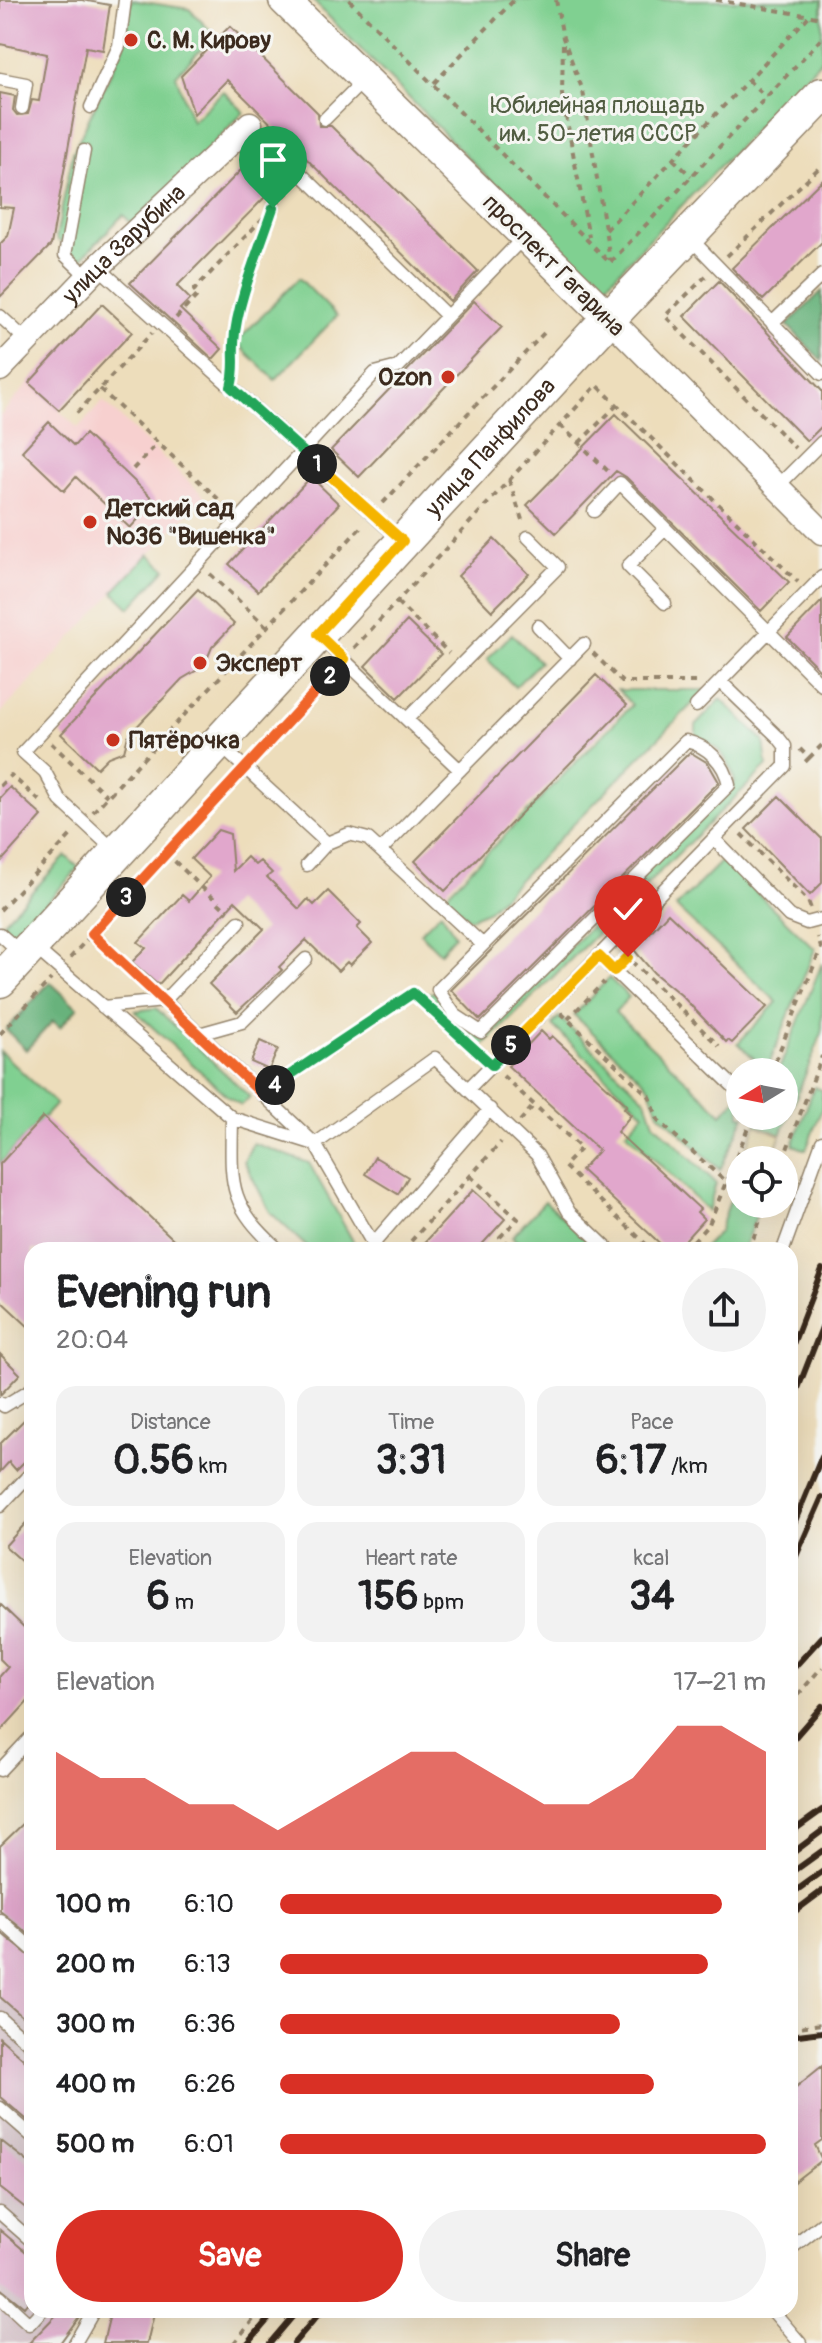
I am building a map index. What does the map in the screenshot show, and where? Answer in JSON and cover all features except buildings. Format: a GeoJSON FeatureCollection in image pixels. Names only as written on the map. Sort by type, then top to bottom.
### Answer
{"type":"FeatureCollection","features":[{"type":"Feature","properties":{"kind":"main road","name":"улица Панфилова"},"geometry":{"type":"LineString","coordinates":[[0,980],[18,945],[117,853],[609,318],[822,96]]}},
{"type":"Feature","properties":{"kind":"street","name":"проспект Гагарина"},"geometry":{"type":"LineString","coordinates":[[284,0],[609,318],[822,532]]}},
{"type":"Feature","properties":{"kind":"street","name":"улица Зарубина"},"geometry":{"type":"LineString","coordinates":[[0,369],[93,272],[250,124]]}},
{"type":"Feature","properties":{"kind":"lane"},"geometry":{"type":"LineString","coordinates":[[91,107],[119,46],[125,0]]}},
{"type":"Feature","properties":{"kind":"lane"},"geometry":{"type":"LineString","coordinates":[[0,79],[26,84],[22,108]]}},
{"type":"Feature","properties":{"kind":"lane"},"geometry":{"type":"LineString","coordinates":[[325,119],[365,79]]}},
{"type":"Feature","properties":{"kind":"lane"},"geometry":{"type":"LineString","coordinates":[[250,124],[447,316]]}},
{"type":"Feature","properties":{"kind":"lane"},"geometry":{"type":"LineString","coordinates":[[286,159],[296,148]]}},
{"type":"Feature","properties":{"kind":"lane"},"geometry":{"type":"LineString","coordinates":[[84,151],[65,255],[93,272],[163,326],[403,541]]}},
{"type":"Feature","properties":{"kind":"lane"},"geometry":{"type":"LineString","coordinates":[[688,235],[822,374]]}},
{"type":"Feature","properties":{"kind":"lane"},"geometry":{"type":"LineString","coordinates":[[117,853],[60,800],[45,772],[23,752],[375,373],[398,367],[525,236]]}},
{"type":"Feature","properties":{"kind":"lane"},"geometry":{"type":"LineString","coordinates":[[772,323],[822,275]]}},
{"type":"Feature","properties":{"kind":"lane"},"geometry":{"type":"LineString","coordinates":[[0,316],[26,340]]}},
{"type":"Feature","properties":{"kind":"lane"},"geometry":{"type":"LineString","coordinates":[[777,487],[822,442]]}},
{"type":"Feature","properties":{"kind":"lane"},"geometry":{"type":"LineString","coordinates":[[594,511],[620,483],[822,685]]}},
{"type":"Feature","properties":{"kind":"lane"},"geometry":{"type":"LineString","coordinates":[[665,529],[628,566],[665,603]]}},
{"type":"Feature","properties":{"kind":"lane"},"geometry":{"type":"LineString","coordinates":[[407,719],[558,567],[528,537]]}},
{"type":"Feature","properties":{"kind":"lane"},"geometry":{"type":"LineString","coordinates":[[696,706],[822,577]]}},
{"type":"Feature","properties":{"kind":"lane"},"geometry":{"type":"LineString","coordinates":[[538,626],[570,659]]}},
{"type":"Feature","properties":{"kind":"lane"},"geometry":{"type":"LineString","coordinates":[[318,634],[460,770]]}},
{"type":"Feature","properties":{"kind":"lane"},"geometry":{"type":"LineString","coordinates":[[381,850],[584,644]]}},
{"type":"Feature","properties":{"kind":"lane"},"geometry":{"type":"LineString","coordinates":[[469,1088],[779,775],[787,756],[778,737],[721,682]]}},
{"type":"Feature","properties":{"kind":"lane"},"geometry":{"type":"LineString","coordinates":[[686,741],[701,744],[726,770],[729,785],[481,1032],[455,1015],[438,990],[482,944],[686,741]]}},
{"type":"Feature","properties":{"kind":"lane"},"geometry":{"type":"LineString","coordinates":[[218,743],[327,843]]}},
{"type":"Feature","properties":{"kind":"lane"},"geometry":{"type":"LineString","coordinates":[[307,865],[327,843],[337,837],[360,835],[381,850],[482,944]]}},
{"type":"Feature","properties":{"kind":"lane"},"geometry":{"type":"LineString","coordinates":[[715,840],[789,916],[807,923],[822,919]]}},
{"type":"Feature","properties":{"kind":"lane"},"geometry":{"type":"LineString","coordinates":[[103,1007],[164,1001],[239,922]]}},
{"type":"Feature","properties":{"kind":"lane"},"geometry":{"type":"LineString","coordinates":[[18,945],[60,969],[232,1118],[315,1144]]}},
{"type":"Feature","properties":{"kind":"lane"},"geometry":{"type":"LineString","coordinates":[[599,956],[726,1079]]}},
{"type":"Feature","properties":{"kind":"lane"},"geometry":{"type":"LineString","coordinates":[[199,1034],[242,1022],[306,959]]}},
{"type":"Feature","properties":{"kind":"lane"},"geometry":{"type":"LineString","coordinates":[[164,1001],[315,1144],[371,1242]]}},
{"type":"Feature","properties":{"kind":"lane"},"geometry":{"type":"LineString","coordinates":[[315,1144],[435,1058],[537,1155],[569,1212],[601,1242]]}},
{"type":"Feature","properties":{"kind":"lane"},"geometry":{"type":"LineString","coordinates":[[378,1242],[490,1109]]}},
{"type":"Feature","properties":{"kind":"lane"},"geometry":{"type":"LineString","coordinates":[[232,1118],[231,1181],[249,1222],[270,1242]]}},
{"type":"Feature","properties":{"kind":"lane"},"geometry":{"type":"LineString","coordinates":[[786,1242],[822,1142]]}},
{"type":"Feature","properties":{"kind":"lane"},"geometry":{"type":"LineString","coordinates":[[0,1403],[4,1406],[24,1394]]}},
{"type":"Feature","properties":{"kind":"lane"},"geometry":{"type":"LineString","coordinates":[[0,1506],[24,1480]]}},
{"type":"Feature","properties":{"kind":"lane"},"geometry":{"type":"LineString","coordinates":[[0,1770],[24,1744]]}},
{"type":"Feature","properties":{"kind":"lane"},"geometry":{"type":"LineString","coordinates":[[0,1920],[24,1942]]}},
{"type":"Feature","properties":{"kind":"lane"},"geometry":{"type":"LineString","coordinates":[[0,2018],[24,2039]]}},
{"type":"Feature","properties":{"kind":"lane"},"geometry":{"type":"LineString","coordinates":[[0,2108],[24,2129]]}},
{"type":"Feature","properties":{"kind":"lane"},"geometry":{"type":"LineString","coordinates":[[0,2213],[24,2234]]}},
{"type":"Feature","properties":{"kind":"lane"},"geometry":{"type":"LineString","coordinates":[[798,2243],[822,2224]]}},
{"type":"Feature","properties":{"kind":"lane"},"geometry":{"type":"LineString","coordinates":[[0,2297],[29,2324],[35,2318]]}},
{"type":"Feature","properties":{"kind":"lane"},"geometry":{"type":"LineString","coordinates":[[75,2343],[89,2318]]}},
{"type":"Feature","properties":{"kind":"lane"},"geometry":{"type":"LineString","coordinates":[[779,2318],[800,2343]]}},
{"type":"Feature","properties":{"kind":"path"},"geometry":{"type":"LineString","coordinates":[[349,0],[610,263]]}},
{"type":"Feature","properties":{"kind":"path"},"geometry":{"type":"LineString","coordinates":[[434,83],[514,0]]}},
{"type":"Feature","properties":{"kind":"path"},"geometry":{"type":"LineString","coordinates":[[556,0],[563,38],[583,91],[610,263]]}},
{"type":"Feature","properties":{"kind":"path"},"geometry":{"type":"LineString","coordinates":[[716,0],[822,18]]}},
{"type":"Feature","properties":{"kind":"path"},"geometry":{"type":"LineString","coordinates":[[606,230],[809,16]]}},
{"type":"Feature","properties":{"kind":"path"},"geometry":{"type":"LineString","coordinates":[[563,38],[562,95],[589,239]]}},
{"type":"Feature","properties":{"kind":"path"},"geometry":{"type":"LineString","coordinates":[[610,263],[822,38]]}},
{"type":"Feature","properties":{"kind":"path"},"geometry":{"type":"LineString","coordinates":[[748,80],[766,97]]}},
{"type":"Feature","properties":{"kind":"path"},"geometry":{"type":"LineString","coordinates":[[673,159],[691,176]]}},
{"type":"Feature","properties":{"kind":"path"},"geometry":{"type":"LineString","coordinates":[[805,458],[665,316],[822,165]]}},
{"type":"Feature","properties":{"kind":"path"},"geometry":{"type":"LineString","coordinates":[[77,413],[198,295],[194,290],[304,176]]}},
{"type":"Feature","properties":{"kind":"path"},"geometry":{"type":"LineString","coordinates":[[231,387],[237,364],[234,343],[250,275],[273,208]]}},
{"type":"Feature","properties":{"kind":"path"},"geometry":{"type":"LineString","coordinates":[[0,910],[544,333]]}},
{"type":"Feature","properties":{"kind":"path"},"geometry":{"type":"LineString","coordinates":[[0,1034],[597,385],[808,592]]}},
{"type":"Feature","properties":{"kind":"path"},"geometry":{"type":"LineString","coordinates":[[100,389],[239,519]]}},
{"type":"Feature","properties":{"kind":"path"},"geometry":{"type":"LineString","coordinates":[[579,443],[617,405]]}},
{"type":"Feature","properties":{"kind":"path"},"geometry":{"type":"LineString","coordinates":[[560,425],[620,483]]}},
{"type":"Feature","properties":{"kind":"path"},"geometry":{"type":"LineString","coordinates":[[133,469],[158,443]]}},
{"type":"Feature","properties":{"kind":"path"},"geometry":{"type":"LineString","coordinates":[[509,480],[528,537]]}},
{"type":"Feature","properties":{"kind":"path"},"geometry":{"type":"LineString","coordinates":[[199,577],[206,570],[267,627]]}},
{"type":"Feature","properties":{"kind":"path"},"geometry":{"type":"LineString","coordinates":[[397,602],[461,664]]}},
{"type":"Feature","properties":{"kind":"path"},"geometry":{"type":"LineString","coordinates":[[583,664],[593,653],[622,682],[721,682]]}},
{"type":"Feature","properties":{"kind":"path"},"geometry":{"type":"LineString","coordinates":[[46,739],[107,796]]}},
{"type":"Feature","properties":{"kind":"path"},"geometry":{"type":"LineString","coordinates":[[809,758],[822,745]]}},
{"type":"Feature","properties":{"kind":"path"},"geometry":{"type":"LineString","coordinates":[[0,786],[11,775]]}},
{"type":"Feature","properties":{"kind":"path"},"geometry":{"type":"LineString","coordinates":[[166,853],[239,922]]}},
{"type":"Feature","properties":{"kind":"path"},"geometry":{"type":"LineString","coordinates":[[92,934],[164,1001]]}},
{"type":"Feature","properties":{"kind":"path"},"geometry":{"type":"LineString","coordinates":[[777,1058],[821,948]]}},
{"type":"Feature","properties":{"kind":"path"},"geometry":{"type":"LineString","coordinates":[[619,949],[719,1046]]}},
{"type":"Feature","properties":{"kind":"path"},"geometry":{"type":"LineString","coordinates":[[568,1020],[628,957]]}},
{"type":"Feature","properties":{"kind":"path"},"geometry":{"type":"LineString","coordinates":[[262,1094],[413,993],[435,1013]]}},
{"type":"Feature","properties":{"kind":"path"},"geometry":{"type":"LineString","coordinates":[[558,1010],[650,1097],[658,1120],[726,1182],[709,1224],[692,1242]]}},
{"type":"Feature","properties":{"kind":"path"},"geometry":{"type":"LineString","coordinates":[[788,1146],[822,1056]]}},
{"type":"Feature","properties":{"kind":"path"},"geometry":{"type":"LineString","coordinates":[[492,1065],[581,1148],[564,1166],[644,1242]]}},
{"type":"Feature","properties":{"kind":"path"},"geometry":{"type":"LineString","coordinates":[[410,1242],[534,1105]]}},
{"type":"Feature","properties":{"kind":"path"},"geometry":{"type":"LineString","coordinates":[[470,1176],[518,1219],[500,1237],[505,1242]]}},
{"type":"Feature","properties":{"kind":"path"},"geometry":{"type":"LineString","coordinates":[[752,1242],[761,1218]]}},
{"type":"Feature","properties":{"kind":"path"},"geometry":{"type":"LineString","coordinates":[[798,1695],[822,1667]]}},
{"type":"Feature","properties":{"kind":"path"},"geometry":{"type":"LineString","coordinates":[[798,2027],[822,2024]]}},
{"type":"Feature","properties":{"kind":"path"},"geometry":{"type":"LineString","coordinates":[[234,2343],[254,2318]]}},
{"type":"Feature","properties":{"kind":"shaded area","name":"Детский сад №36 \"Вишенка\""},"geometry":{"type":"Polygon","coordinates":[[[29,383],[78,428],[103,401],[204,496],[0,714],[0,416],[29,383]]]}},
{"type":"Feature","properties":{"kind":"shaded area"},"geometry":{"type":"Polygon","coordinates":[[[0,1857],[24,1877],[24,2318],[81,2318],[60,2343],[0,2343],[0,1857]]]}},
{"type":"Feature","properties":{"kind":"green space"},"geometry":{"type":"Polygon","coordinates":[[[131,0],[189,9],[215,35],[176,75],[192,122],[223,91],[244,112],[135,226],[123,215],[79,261],[56,238],[73,152],[123,47],[131,0]]]}},
{"type":"Feature","properties":{"kind":"green space","name":"Юбилейная площадь им. 50-летия СССР"},"geometry":{"type":"Polygon","coordinates":[[[312,0],[822,0],[822,59],[600,291],[312,0]]]}},
{"type":"Feature","properties":{"kind":"green space"},"geometry":{"type":"Polygon","coordinates":[[[299,278],[337,316],[275,380],[236,342],[299,278]]]}},
{"type":"Feature","properties":{"kind":"green space"},"geometry":{"type":"Polygon","coordinates":[[[822,291],[822,361],[787,325],[822,291]]]}},
{"type":"Feature","properties":{"kind":"green space"},"geometry":{"type":"Polygon","coordinates":[[[149,554],[166,569],[130,608],[113,592],[149,554]]]}},
{"type":"Feature","properties":{"kind":"green space"},"geometry":{"type":"Polygon","coordinates":[[[512,634],[540,662],[515,687],[487,659],[512,634]]]}},
{"type":"Feature","properties":{"kind":"green space"},"geometry":{"type":"Polygon","coordinates":[[[618,690],[706,690],[489,910],[469,919],[445,896],[632,705],[618,690]]]}},
{"type":"Feature","properties":{"kind":"green space"},"geometry":{"type":"Polygon","coordinates":[[[721,699],[764,741],[767,766],[479,1050],[417,994],[436,992],[452,1017],[479,1038],[735,783],[731,768],[722,754],[711,743],[696,737],[696,725],[721,699]]]}},
{"type":"Feature","properties":{"kind":"green space"},"geometry":{"type":"Polygon","coordinates":[[[66,856],[79,868],[15,936],[2,923],[66,856]]]}},
{"type":"Feature","properties":{"kind":"green space"},"geometry":{"type":"Polygon","coordinates":[[[723,860],[815,949],[772,1058],[754,1058],[738,1043],[777,1002],[676,907],[723,860]]]}},
{"type":"Feature","properties":{"kind":"green space"},"geometry":{"type":"Polygon","coordinates":[[[441,912],[455,935],[440,953],[420,933],[441,912]]]}},
{"type":"Feature","properties":{"kind":"green space"},"geometry":{"type":"Polygon","coordinates":[[[822,963],[822,1033],[798,1093],[798,1058],[784,1058],[822,963]]]}},
{"type":"Feature","properties":{"kind":"green space"},"geometry":{"type":"Polygon","coordinates":[[[609,978],[629,997],[615,1012],[722,1114],[726,1110],[726,1130],[739,1130],[731,1146],[726,1146],[726,1157],[720,1170],[659,1113],[649,1086],[574,1015],[609,978]]]}},
{"type":"Feature","properties":{"kind":"green space"},"geometry":{"type":"Polygon","coordinates":[[[50,982],[78,1008],[60,1027],[53,1021],[26,1050],[6,1030],[50,982]]]}},
{"type":"Feature","properties":{"kind":"green space"},"geometry":{"type":"Polygon","coordinates":[[[156,1008],[250,1097],[241,1105],[227,1096],[135,1011],[156,1008]]]}},
{"type":"Feature","properties":{"kind":"green space"},"geometry":{"type":"Polygon","coordinates":[[[559,1017],[646,1100],[654,1123],[716,1183],[708,1211],[626,1132],[644,1113],[552,1025],[559,1017]]]}},
{"type":"Feature","properties":{"kind":"green space"},"geometry":{"type":"Polygon","coordinates":[[[0,1051],[56,1104],[0,1164],[0,1051]]]}},
{"type":"Feature","properties":{"kind":"green space"},"geometry":{"type":"Polygon","coordinates":[[[814,1087],[822,1090],[822,1108],[806,1150],[793,1145],[814,1087]]]}},
{"type":"Feature","properties":{"kind":"green space"},"geometry":{"type":"Polygon","coordinates":[[[253,1143],[309,1163],[353,1242],[302,1242],[270,1212],[244,1161],[253,1143]]]}},
{"type":"Feature","properties":{"kind":"green space"},"geometry":{"type":"Polygon","coordinates":[[[545,1201],[589,1242],[517,1242],[512,1237],[545,1201]]]}},
{"type":"Feature","properties":{"kind":"green space"},"geometry":{"type":"Polygon","coordinates":[[[726,1212],[726,1218],[755,1218],[746,1242],[709,1242],[719,1232],[726,1212]]]}},
{"type":"Feature","properties":{"kind":"sand"},"geometry":{"type":"Polygon","coordinates":[[[754,1130],[768,1130],[781,1135],[776,1146],[748,1146],[754,1130]]]}},
{"type":"Feature","properties":{"kind":"railway"},"geometry":{"type":"LineString","coordinates":[[798,1331],[822,1269]]}},
{"type":"Feature","properties":{"kind":"railway"},"geometry":{"type":"LineString","coordinates":[[798,1388],[822,1327]]}},
{"type":"Feature","properties":{"kind":"railway"},"geometry":{"type":"LineString","coordinates":[[798,1514],[822,1456]]}},
{"type":"Feature","properties":{"kind":"railway"},"geometry":{"type":"LineString","coordinates":[[798,1552],[822,1497]]}},
{"type":"Feature","properties":{"kind":"railway"},"geometry":{"type":"LineString","coordinates":[[798,1663],[822,1637]]}},
{"type":"Feature","properties":{"kind":"railway"},"geometry":{"type":"LineString","coordinates":[[798,1734],[822,1706]]}},
{"type":"Feature","properties":{"kind":"railway"},"geometry":{"type":"LineString","coordinates":[[798,1827],[822,1810]]}},
{"type":"Feature","properties":{"kind":"railway"},"geometry":{"type":"LineString","coordinates":[[798,1849],[822,1831]]}},
{"type":"Feature","properties":{"kind":"railway"},"geometry":{"type":"LineString","coordinates":[[798,1868],[822,1851]]}},
{"type":"Feature","properties":{"kind":"railway"},"geometry":{"type":"LineString","coordinates":[[798,1889],[822,1872]]}},
{"type":"Feature","properties":{"kind":"railway"},"geometry":{"type":"LineString","coordinates":[[798,1909],[822,1891]]}},
{"type":"Feature","properties":{"kind":"railway"},"geometry":{"type":"LineString","coordinates":[[798,2035],[822,2032]]}},
{"type":"Feature","properties":{"kind":"railway"},"geometry":{"type":"LineString","coordinates":[[248,2343],[269,2318]]}},
{"type":"Feature","properties":{"kind":"railway"},"geometry":{"type":"LineString","coordinates":[[270,2343],[291,2318]]}},
{"type":"Feature","properties":{"kind":"railway"},"geometry":{"type":"LineString","coordinates":[[294,2343],[315,2318]]}},
{"type":"Feature","properties":{"kind":"place","name":"С. М. Кирову"},"geometry":{"type":"Point","coordinates":[131,40]}},
{"type":"Feature","properties":{"kind":"place","name":"Ozon"},"geometry":{"type":"Point","coordinates":[448,377]}},
{"type":"Feature","properties":{"kind":"place","name":"Детский сад №36 \"Вишенка\""},"geometry":{"type":"Point","coordinates":[90,522]}},
{"type":"Feature","properties":{"kind":"place","name":"Эксперт"},"geometry":{"type":"Point","coordinates":[200,663]}},
{"type":"Feature","properties":{"kind":"place","name":"Пятёрочка"},"geometry":{"type":"Point","coordinates":[113,740]}},
{"type":"Feature","properties":{"kind":"route"},"geometry":{"type":"LineString","coordinates":[[273,208],[250,275],[234,343],[237,364],[231,387],[403,541],[318,634],[344,659],[92,934],[262,1094],[413,993],[492,1065],[599,956],[614,971],[628,957]]}}]}
